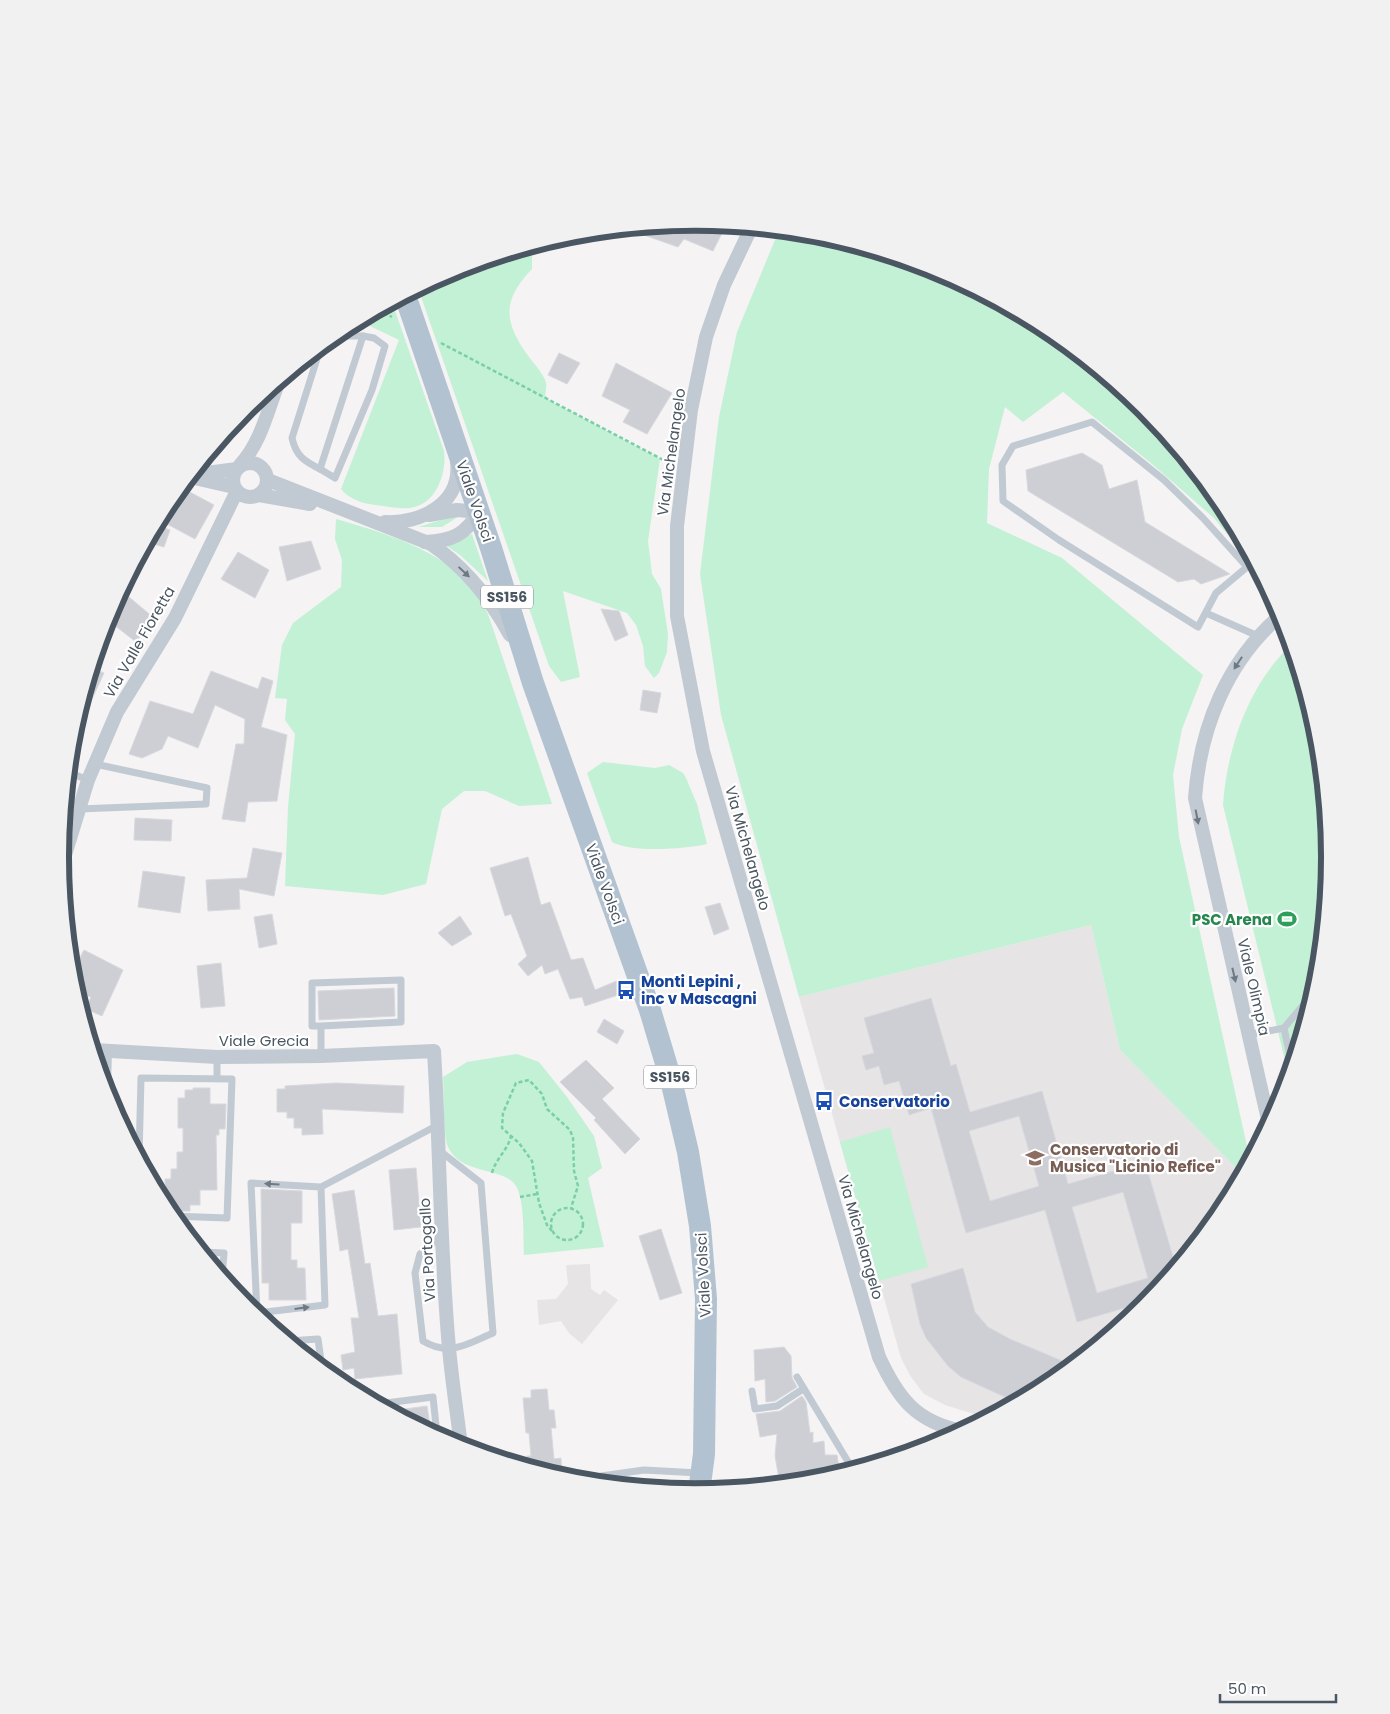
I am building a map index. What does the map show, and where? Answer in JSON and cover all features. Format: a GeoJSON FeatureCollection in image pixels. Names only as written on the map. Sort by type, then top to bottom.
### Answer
{"type":"FeatureCollection","features":[{"type":"Feature","properties":{"kind":"main road","name":"Viale Volsci"},"geometry":{"type":"LineString","coordinates":[[407,301],[479,512],[533,683],[650,1010],[671,1080],[688,1152],[700,1226],[706,1299],[704,1454],[700,1483]]}},
{"type":"Feature","properties":{"kind":"street","name":"Via Michelangelo"},"geometry":{"type":"LineString","coordinates":[[749,233],[724,285],[706,338],[691,410],[675,468],[677,616],[703,751],[879,1358],[893,1386],[911,1408],[929,1420],[953,1428]]}},
{"type":"Feature","properties":{"kind":"street"},"geometry":{"type":"LineString","coordinates":[[236,489],[233,479],[238,467],[250,454],[275,393]]}},
{"type":"Feature","properties":{"kind":"street"},"geometry":{"type":"LineString","coordinates":[[255,496],[264,490],[265,473],[261,430]]}},
{"type":"Feature","properties":{"kind":"street"},"geometry":{"type":"LineString","coordinates":[[426,516],[445,500],[454,485],[458,467],[455,442]]}},
{"type":"Feature","properties":{"kind":"street"},"geometry":{"type":"LineString","coordinates":[[199,475],[238,467],[252,462],[265,473],[341,510],[426,542],[444,554],[479,586],[501,619],[533,683]]}},
{"type":"Feature","properties":{"kind":"street"},"geometry":{"type":"LineString","coordinates":[[197,478],[255,496],[341,510]]}},
{"type":"Feature","properties":{"kind":"street","name":"Via Valle Fioretta"},"geometry":{"type":"LineString","coordinates":[[69,839],[94,764],[117,712],[175,618],[236,489]]}},
{"type":"Feature","properties":{"kind":"street","name":"Via Valle Fioretta"},"geometry":{"type":"LineString","coordinates":[[209,547],[230,519],[255,496]]}},
{"type":"Feature","properties":{"kind":"street"},"geometry":{"type":"LineString","coordinates":[[364,518],[402,523],[457,510],[479,512],[462,534],[437,542],[426,542]]}},
{"type":"Feature","properties":{"kind":"street","name":"Viale Olimpia"},"geometry":{"type":"LineString","coordinates":[[1266,1113],[1194,798],[1199,755],[1208,724],[1227,681],[1258,636],[1275,620]]}},
{"type":"Feature","properties":{"kind":"street","name":"Viale Grecia"},"geometry":{"type":"LineString","coordinates":[[100,1050],[218,1056],[321,1056],[434,1051]]}},
{"type":"Feature","properties":{"kind":"street","name":"Via Portogallo"},"geometry":{"type":"LineString","coordinates":[[434,1051],[449,1349],[458,1437]]}},
{"type":"Feature","properties":{"kind":"lane"},"geometry":{"type":"LineString","coordinates":[[317,358],[292,438],[296,452],[305,462],[336,478],[372,390],[385,346],[374,338],[347,336]]}},
{"type":"Feature","properties":{"kind":"lane"},"geometry":{"type":"LineString","coordinates":[[320,469],[363,336]]}},
{"type":"Feature","properties":{"kind":"lane"},"geometry":{"type":"LineString","coordinates":[[1092,422],[1164,480],[1203,518],[1247,567],[1216,593],[1206,614],[1198,627],[1059,540],[1003,502],[1002,465],[1013,446],[1092,422]]}},
{"type":"Feature","properties":{"kind":"lane"},"geometry":{"type":"LineString","coordinates":[[205,468],[213,473]]}},
{"type":"Feature","properties":{"kind":"lane"},"geometry":{"type":"LineString","coordinates":[[1206,614],[1258,636]]}},
{"type":"Feature","properties":{"kind":"lane"},"geometry":{"type":"LineString","coordinates":[[79,809],[206,804],[207,788],[94,764]]}},
{"type":"Feature","properties":{"kind":"lane"},"geometry":{"type":"LineString","coordinates":[[74,774],[88,780]]}},
{"type":"Feature","properties":{"kind":"lane"},"geometry":{"type":"LineString","coordinates":[[401,980],[401,1022],[321,1026],[312,1026],[312,983],[401,980]]}},
{"type":"Feature","properties":{"kind":"lane"},"geometry":{"type":"LineString","coordinates":[[1248,1035],[1284,1028],[1302,1006]]}},
{"type":"Feature","properties":{"kind":"lane"},"geometry":{"type":"LineString","coordinates":[[321,1026],[321,1056]]}},
{"type":"Feature","properties":{"kind":"lane"},"geometry":{"type":"LineString","coordinates":[[1284,1028],[1290,1051]]}},
{"type":"Feature","properties":{"kind":"lane"},"geometry":{"type":"LineString","coordinates":[[217,1078],[218,1056]]}},
{"type":"Feature","properties":{"kind":"lane"},"geometry":{"type":"LineString","coordinates":[[139,1145],[141,1078],[232,1079],[227,1218],[182,1216]]}},
{"type":"Feature","properties":{"kind":"lane"},"geometry":{"type":"LineString","coordinates":[[256,1303],[251,1183],[321,1187],[439,1125]]}},
{"type":"Feature","properties":{"kind":"lane"},"geometry":{"type":"LineString","coordinates":[[440,1151],[481,1184],[493,1333],[460,1348],[434,1347],[423,1341],[415,1273],[420,1254],[442,1235]]}},
{"type":"Feature","properties":{"kind":"lane"},"geometry":{"type":"LineString","coordinates":[[265,1312],[325,1305],[321,1187]]}},
{"type":"Feature","properties":{"kind":"lane"},"geometry":{"type":"LineString","coordinates":[[210,1252],[224,1253],[223,1268]]}},
{"type":"Feature","properties":{"kind":"lane"},"geometry":{"type":"LineString","coordinates":[[297,1340],[318,1339],[321,1359]]}},
{"type":"Feature","properties":{"kind":"lane"},"geometry":{"type":"LineString","coordinates":[[797,1378],[849,1464]]}},
{"type":"Feature","properties":{"kind":"lane"},"geometry":{"type":"LineString","coordinates":[[752,1391],[755,1409],[777,1406],[804,1389]]}},
{"type":"Feature","properties":{"kind":"lane"},"geometry":{"type":"LineString","coordinates":[[389,1403],[433,1397],[436,1427]]}},
{"type":"Feature","properties":{"kind":"lane"},"geometry":{"type":"LineString","coordinates":[[601,1476],[644,1470],[700,1483]]}},
{"type":"Feature","properties":{"kind":"path"},"geometry":{"type":"LineString","coordinates":[[385,313],[396,319]]}},
{"type":"Feature","properties":{"kind":"path"},"geometry":{"type":"LineString","coordinates":[[440,342],[675,468]]}},
{"type":"Feature","properties":{"kind":"path"},"geometry":{"type":"LineString","coordinates":[[672,455],[675,468]]}},
{"type":"Feature","properties":{"kind":"path"},"geometry":{"type":"LineString","coordinates":[[552,1231],[551,1219],[561,1209],[571,1208],[582,1217],[582,1227],[579,1234],[565,1240],[558,1238],[552,1231],[547,1225],[537,1194],[532,1161],[502,1128],[503,1113],[516,1083],[528,1080],[542,1094],[547,1110],[570,1130],[573,1138],[574,1171],[578,1186],[571,1208]]}},
{"type":"Feature","properties":{"kind":"path"},"geometry":{"type":"LineString","coordinates":[[492,1173],[496,1159],[509,1145],[511,1136]]}},
{"type":"Feature","properties":{"kind":"path"},"geometry":{"type":"LineString","coordinates":[[520,1197],[537,1194]]}},
{"type":"Feature","properties":{"kind":"shaded area","name":"Conservatorio di Musica \"Licinio Refice\""},"geometry":{"type":"Polygon","coordinates":[[[1091,925],[1120,1050],[1237,1169],[1216,1205],[1166,1270],[1108,1328],[1076,1354],[1043,1378],[979,1415],[945,1405],[924,1394],[911,1377],[901,1358],[799,997],[1091,925]]]}},
{"type":"Feature","properties":{"kind":"shaded area"},"geometry":{"type":"Polygon","coordinates":[[[590,1264],[591,1289],[600,1295],[604,1290],[618,1300],[582,1344],[569,1333],[561,1321],[539,1325],[537,1300],[556,1299],[568,1284],[566,1265],[590,1264]]]}},
{"type":"Feature","properties":{"kind":"green space"},"geometry":{"type":"Polygon","coordinates":[[[777,236],[857,252],[935,278],[972,295],[1043,336],[1108,386],[1166,444],[1216,509],[1237,544],[1241,551],[1214,518],[1152,464],[1063,392],[1023,422],[1005,407],[989,469],[987,523],[1062,558],[1203,675],[1182,729],[1173,775],[1179,837],[1248,1150],[1237,1169],[1120,1050],[1091,925],[799,997],[721,715],[700,574],[719,417],[737,332],[777,236]]]}},
{"type":"Feature","properties":{"kind":"green space"},"geometry":{"type":"Polygon","coordinates":[[[532,252],[532,269],[515,291],[509,312],[514,333],[545,380],[545,398],[660,459],[648,541],[652,574],[661,589],[668,634],[667,652],[659,673],[654,678],[645,666],[643,646],[636,625],[627,613],[563,591],[580,677],[561,682],[549,666],[420,294],[455,278],[532,252]]]}},
{"type":"Feature","properties":{"kind":"green space"},"geometry":{"type":"Polygon","coordinates":[[[394,308],[444,451],[444,469],[438,487],[427,501],[419,506],[396,508],[365,503],[355,500],[341,489],[399,340],[370,326],[369,323],[394,308]]]}},
{"type":"Feature","properties":{"kind":"green space"},"geometry":{"type":"Polygon","coordinates":[[[451,517],[458,517],[442,527],[418,527],[451,517]]]}},
{"type":"Feature","properties":{"kind":"green space"},"geometry":{"type":"Polygon","coordinates":[[[336,519],[373,530],[429,553],[461,576],[474,590],[488,614],[552,804],[519,806],[485,791],[464,791],[442,809],[426,884],[383,895],[285,886],[288,807],[295,734],[285,720],[287,699],[275,698],[282,645],[293,623],[341,587],[342,560],[335,539],[336,519]]]}},
{"type":"Feature","properties":{"kind":"green space"},"geometry":{"type":"Polygon","coordinates":[[[472,534],[488,581],[460,555],[444,544],[472,534]]]}},
{"type":"Feature","properties":{"kind":"green space","name":"PSC Arena"},"geometry":{"type":"Polygon","coordinates":[[[1286,650],[1300,695],[1309,735],[1316,775],[1320,816],[1320,898],[1316,939],[1300,1019],[1286,1064],[1223,805],[1229,762],[1242,719],[1263,679],[1286,650]]]}},
{"type":"Feature","properties":{"kind":"green space"},"geometry":{"type":"Polygon","coordinates":[[[603,762],[655,768],[669,765],[683,773],[697,804],[707,844],[645,849],[632,848],[612,842],[587,773],[603,762]]]}},
{"type":"Feature","properties":{"kind":"green space"},"geometry":{"type":"Polygon","coordinates":[[[517,1054],[539,1062],[567,1097],[594,1136],[602,1168],[588,1178],[604,1247],[524,1255],[521,1201],[516,1186],[502,1176],[463,1163],[454,1156],[448,1147],[444,1124],[443,1077],[467,1062],[517,1054]]]}},
{"type":"Feature","properties":{"kind":"green space"},"geometry":{"type":"Polygon","coordinates":[[[890,1127],[928,1267],[879,1281],[840,1142],[890,1127]]]}},
{"type":"Feature","properties":{"kind":"building"},"geometry":{"type":"Polygon","coordinates":[[[723,232],[713,251],[684,239],[678,247],[640,233],[723,232]]]}},
{"type":"Feature","properties":{"kind":"building"},"geometry":{"type":"Polygon","coordinates":[[[559,353],[580,363],[567,384],[548,375],[559,353]]]}},
{"type":"Feature","properties":{"kind":"building"},"geometry":{"type":"Polygon","coordinates":[[[616,363],[672,393],[647,434],[623,422],[630,410],[602,396],[616,363]]]}},
{"type":"Feature","properties":{"kind":"building"},"geometry":{"type":"Polygon","coordinates":[[[1082,453],[1102,465],[1109,489],[1137,480],[1145,522],[1230,574],[1201,584],[1194,579],[1178,582],[1028,491],[1026,470],[1082,453]]]}},
{"type":"Feature","properties":{"kind":"building"},"geometry":{"type":"Polygon","coordinates":[[[187,491],[214,505],[195,539],[167,524],[187,491]]]}},
{"type":"Feature","properties":{"kind":"building"},"geometry":{"type":"Polygon","coordinates":[[[163,527],[170,530],[164,547],[153,544],[163,527]]]}},
{"type":"Feature","properties":{"kind":"building"},"geometry":{"type":"Polygon","coordinates":[[[311,541],[321,569],[287,581],[279,547],[311,541]]]}},
{"type":"Feature","properties":{"kind":"building"},"geometry":{"type":"Polygon","coordinates":[[[238,552],[269,570],[255,598],[221,579],[238,552]]]}},
{"type":"Feature","properties":{"kind":"building"},"geometry":{"type":"Polygon","coordinates":[[[129,597],[154,618],[136,642],[113,624],[121,607],[129,597]]]}},
{"type":"Feature","properties":{"kind":"building"},"geometry":{"type":"Polygon","coordinates":[[[601,609],[619,611],[628,635],[615,641],[601,609]]]}},
{"type":"Feature","properties":{"kind":"building"},"geometry":{"type":"Polygon","coordinates":[[[98,670],[104,673],[88,708],[90,695],[98,670]]]}},
{"type":"Feature","properties":{"kind":"building"},"geometry":{"type":"Polygon","coordinates":[[[211,671],[258,689],[262,677],[273,681],[261,727],[287,735],[277,801],[248,802],[245,822],[222,819],[236,744],[244,744],[245,719],[215,705],[198,748],[168,736],[162,749],[142,758],[129,754],[150,701],[193,714],[211,671]]]}},
{"type":"Feature","properties":{"kind":"building"},"geometry":{"type":"Polygon","coordinates":[[[643,690],[661,693],[657,713],[640,710],[643,690]]]}},
{"type":"Feature","properties":{"kind":"building"},"geometry":{"type":"Polygon","coordinates":[[[135,818],[172,820],[171,841],[134,840],[135,818]]]}},
{"type":"Feature","properties":{"kind":"building"},"geometry":{"type":"Polygon","coordinates":[[[253,848],[282,853],[274,896],[239,889],[240,909],[208,911],[206,880],[247,878],[253,848]]]}},
{"type":"Feature","properties":{"kind":"building"},"geometry":{"type":"Polygon","coordinates":[[[528,857],[541,905],[550,902],[571,960],[583,958],[595,990],[619,980],[624,993],[585,1006],[582,997],[570,999],[558,969],[545,974],[542,965],[528,976],[518,964],[527,956],[511,914],[505,916],[490,868],[528,857]]]}},
{"type":"Feature","properties":{"kind":"building"},"geometry":{"type":"Polygon","coordinates":[[[143,871],[185,877],[180,913],[138,907],[143,871]]]}},
{"type":"Feature","properties":{"kind":"building"},"geometry":{"type":"Polygon","coordinates":[[[720,903],[729,929],[714,935],[705,907],[720,903]]]}},
{"type":"Feature","properties":{"kind":"building"},"geometry":{"type":"Polygon","coordinates":[[[272,914],[277,944],[259,948],[254,917],[272,914]]]}},
{"type":"Feature","properties":{"kind":"building"},"geometry":{"type":"Polygon","coordinates":[[[460,916],[472,934],[452,946],[438,933],[460,916]]]}},
{"type":"Feature","properties":{"kind":"building"},"geometry":{"type":"Polygon","coordinates":[[[84,950],[123,970],[102,1016],[88,1010],[87,1006],[91,997],[85,995],[78,962],[84,950]]]}},
{"type":"Feature","properties":{"kind":"building"},"geometry":{"type":"Polygon","coordinates":[[[221,963],[225,1006],[201,1008],[197,966],[221,963]]]}},
{"type":"Feature","properties":{"kind":"building"},"geometry":{"type":"Polygon","coordinates":[[[394,988],[395,1016],[319,1020],[318,991],[394,988]]]}},
{"type":"Feature","properties":{"kind":"building"},"geometry":{"type":"Polygon","coordinates":[[[931,998],[951,1066],[956,1064],[970,1112],[1042,1091],[1068,1184],[1145,1162],[1174,1260],[1132,1306],[1077,1322],[1045,1210],[966,1233],[931,1108],[909,1115],[899,1081],[884,1085],[879,1066],[866,1070],[862,1056],[874,1053],[864,1018],[931,998]],[[1019,1116],[969,1131],[990,1201],[1039,1186],[1019,1116]],[[1123,1192],[1072,1207],[1097,1293],[1148,1278],[1123,1192]]]}},
{"type":"Feature","properties":{"kind":"building"},"geometry":{"type":"Polygon","coordinates":[[[604,1019],[624,1031],[617,1044],[597,1032],[604,1019]]]}},
{"type":"Feature","properties":{"kind":"building"},"geometry":{"type":"Polygon","coordinates":[[[586,1060],[614,1088],[602,1099],[640,1139],[625,1154],[594,1120],[596,1118],[560,1082],[586,1060]]]}},
{"type":"Feature","properties":{"kind":"building"},"geometry":{"type":"Polygon","coordinates":[[[336,1083],[404,1086],[403,1113],[322,1109],[323,1134],[302,1135],[302,1128],[294,1128],[294,1118],[287,1118],[287,1112],[277,1112],[277,1089],[285,1089],[285,1086],[336,1083]]]}},
{"type":"Feature","properties":{"kind":"building"},"geometry":{"type":"Polygon","coordinates":[[[193,1088],[210,1088],[210,1104],[226,1104],[225,1129],[219,1129],[219,1135],[216,1135],[217,1190],[200,1190],[200,1205],[190,1205],[190,1211],[178,1211],[177,1205],[174,1205],[165,1190],[165,1179],[171,1179],[171,1169],[177,1169],[177,1152],[183,1152],[183,1128],[178,1128],[178,1098],[185,1098],[185,1090],[193,1090],[193,1088]]]}},
{"type":"Feature","properties":{"kind":"building"},"geometry":{"type":"Polygon","coordinates":[[[416,1168],[421,1227],[394,1230],[389,1170],[416,1168]]]}},
{"type":"Feature","properties":{"kind":"building"},"geometry":{"type":"Polygon","coordinates":[[[261,1189],[302,1191],[302,1223],[291,1223],[291,1260],[297,1260],[297,1268],[305,1268],[306,1300],[269,1300],[269,1283],[262,1283],[261,1189]]]}},
{"type":"Feature","properties":{"kind":"building"},"geometry":{"type":"Polygon","coordinates":[[[354,1190],[365,1264],[370,1263],[378,1316],[397,1314],[402,1374],[355,1379],[354,1368],[343,1370],[341,1355],[355,1352],[351,1318],[359,1318],[348,1249],[340,1251],[332,1194],[354,1190]]]}},
{"type":"Feature","properties":{"kind":"building"},"geometry":{"type":"Polygon","coordinates":[[[661,1229],[682,1293],[660,1300],[639,1236],[661,1229]]]}},
{"type":"Feature","properties":{"kind":"building"},"geometry":{"type":"Polygon","coordinates":[[[963,1268],[975,1312],[988,1327],[1010,1339],[1065,1362],[1009,1399],[961,1377],[948,1366],[926,1338],[920,1324],[911,1284],[963,1268]]]}},
{"type":"Feature","properties":{"kind":"building"},"geometry":{"type":"Polygon","coordinates":[[[784,1347],[791,1356],[792,1378],[797,1387],[775,1401],[766,1402],[765,1379],[755,1381],[754,1350],[784,1347]]]}},
{"type":"Feature","properties":{"kind":"building"},"geometry":{"type":"Polygon","coordinates":[[[547,1389],[549,1410],[554,1410],[556,1428],[551,1428],[554,1459],[561,1458],[562,1468],[527,1460],[527,1456],[531,1456],[529,1433],[526,1433],[523,1398],[531,1398],[531,1390],[547,1389]]]}},
{"type":"Feature","properties":{"kind":"building"},"geometry":{"type":"Polygon","coordinates":[[[802,1396],[806,1402],[810,1433],[813,1432],[813,1443],[824,1441],[825,1455],[837,1455],[839,1466],[779,1478],[775,1456],[777,1434],[760,1437],[756,1414],[780,1411],[802,1396]]]}},
{"type":"Feature","properties":{"kind":"building"},"geometry":{"type":"Polygon","coordinates":[[[427,1406],[430,1424],[418,1419],[401,1410],[427,1406]]]}},
{"type":"Feature","properties":{"kind":"place","name":"PSC Arena"},"geometry":{"type":"Point","coordinates":[1287,919]}},
{"type":"Feature","properties":{"kind":"place","name":"Monti Lepini , inc v Mascagni"},"geometry":{"type":"Point","coordinates":[626,990]}},
{"type":"Feature","properties":{"kind":"place","name":"Conservatorio"},"geometry":{"type":"Point","coordinates":[824,1101]}},
{"type":"Feature","properties":{"kind":"place","name":"Conservatorio di Musica \"Licinio Refice\""},"geometry":{"type":"Point","coordinates":[1035,1158]}}]}
